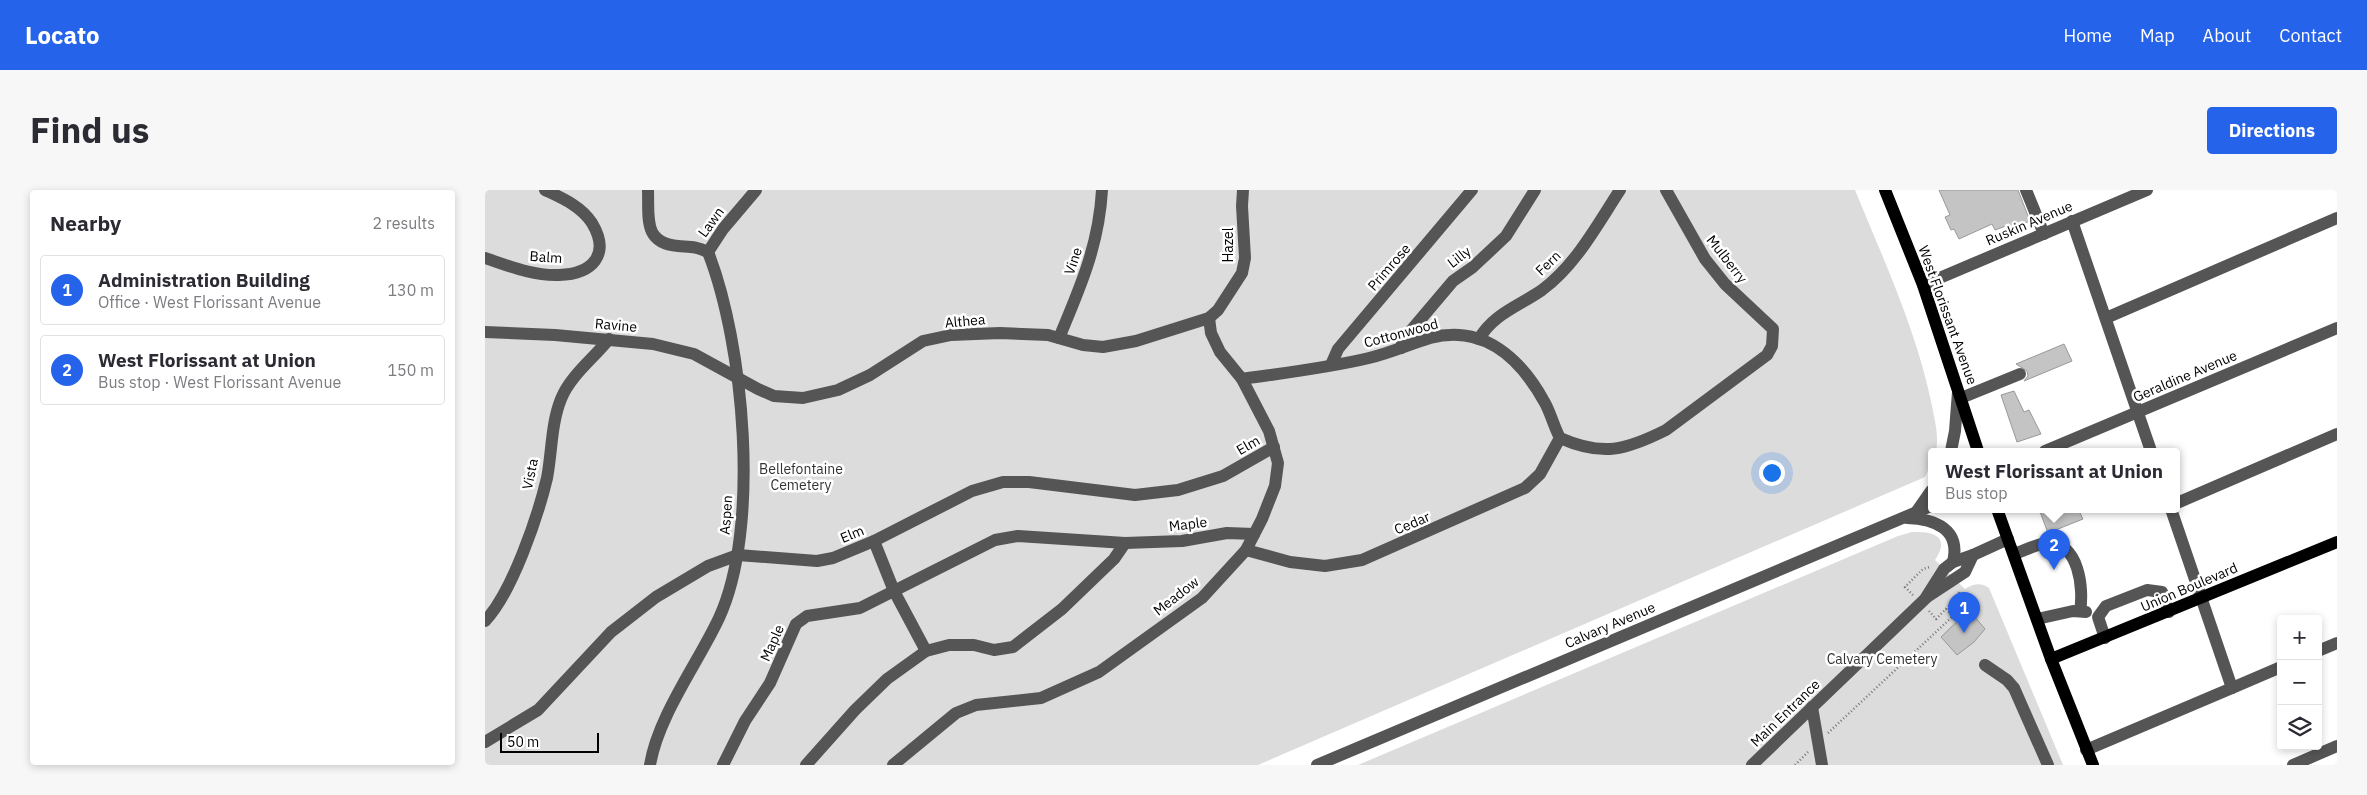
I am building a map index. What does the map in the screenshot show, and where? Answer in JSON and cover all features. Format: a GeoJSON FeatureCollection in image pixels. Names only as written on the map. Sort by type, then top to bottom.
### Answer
{"type":"FeatureCollection","features":[{"type":"Feature","properties":{"kind":"main road","name":"West Florissant Avenue"},"geometry":{"type":"LineString","coordinates":[[1885,190],[1923,285],[1977,448]]}},
{"type":"Feature","properties":{"kind":"main road"},"geometry":{"type":"LineString","coordinates":[[1998,513],[2051,660],[2093,765]]}},
{"type":"Feature","properties":{"kind":"main road","name":"Union Boulevard"},"geometry":{"type":"LineString","coordinates":[[2051,660],[2337,542]]}},
{"type":"Feature","properties":{"kind":"street","name":"Balm"},"geometry":{"type":"LineString","coordinates":[[485,258],[533,274],[561,275],[591,267],[597,260],[598,242],[591,223],[573,204],[545,190]]}},
{"type":"Feature","properties":{"kind":"street","name":"Lawn"},"geometry":{"type":"LineString","coordinates":[[648,190],[650,226],[655,239],[663,244],[694,246],[708,252],[723,229],[756,190]]}},
{"type":"Feature","properties":{"kind":"street","name":"Vine"},"geometry":{"type":"LineString","coordinates":[[1059,338],[1092,255],[1100,218],[1102,190]]}},
{"type":"Feature","properties":{"kind":"street","name":"Hazel"},"geometry":{"type":"LineString","coordinates":[[1209,318],[1218,310],[1242,273],[1245,258],[1243,190]]}},
{"type":"Feature","properties":{"kind":"street","name":"Primrose"},"geometry":{"type":"LineString","coordinates":[[1331,365],[1338,349],[1472,190]]}},
{"type":"Feature","properties":{"kind":"street","name":"Lilly"},"geometry":{"type":"LineString","coordinates":[[1401,348],[1403,340],[1453,281],[1473,267],[1506,236],[1535,190]]}},
{"type":"Feature","properties":{"kind":"street","name":"Fern"},"geometry":{"type":"LineString","coordinates":[[1479,339],[1485,327],[1509,308],[1541,290],[1571,264],[1620,190]]}},
{"type":"Feature","properties":{"kind":"street","name":"Mulberry"},"geometry":{"type":"LineString","coordinates":[[1560,438],[1581,447],[1603,450],[1625,447],[1647,439],[1666,430],[1767,355],[1774,338],[1773,329],[1725,284],[1705,259],[1666,190]]}},
{"type":"Feature","properties":{"kind":"street"},"geometry":{"type":"LineString","coordinates":[[2025,190],[2044,234]]}},
{"type":"Feature","properties":{"kind":"street","name":"Ruskin Avenue"},"geometry":{"type":"LineString","coordinates":[[1923,285],[2147,190]]}},
{"type":"Feature","properties":{"kind":"street"},"geometry":{"type":"LineString","coordinates":[[2106,318],[2337,218]]}},
{"type":"Feature","properties":{"kind":"street"},"geometry":{"type":"LineString","coordinates":[[2072,222],[2150,448]]}},
{"type":"Feature","properties":{"kind":"street","name":"Aspen"},"geometry":{"type":"LineString","coordinates":[[650,765],[666,718],[720,616],[730,589],[738,555],[743,501],[743,444],[737,378],[722,294],[708,252]]}},
{"type":"Feature","properties":{"kind":"street","name":"Althea"},"geometry":{"type":"LineString","coordinates":[[737,378],[775,396],[803,398],[838,390],[870,375],[923,342],[951,335],[1000,333],[1048,335],[1083,345],[1103,346],[1136,341],[1209,318]]}},
{"type":"Feature","properties":{"kind":"street","name":"Meadow"},"geometry":{"type":"LineString","coordinates":[[893,765],[956,714],[976,705],[1041,698],[1099,672],[1202,598],[1246,550],[1275,486],[1278,463],[1269,431],[1241,379],[1220,352],[1211,334],[1209,318]]}},
{"type":"Feature","properties":{"kind":"street","name":"Geraldine Avenue"},"geometry":{"type":"LineString","coordinates":[[2052,448],[2337,328]]}},
{"type":"Feature","properties":{"kind":"street","name":"Ravine"},"geometry":{"type":"LineString","coordinates":[[485,332],[609,339],[653,344],[694,354],[737,378]]}},
{"type":"Feature","properties":{"kind":"street","name":"Cottonwood"},"geometry":{"type":"LineString","coordinates":[[1241,379],[1370,358],[1432,338],[1464,334],[1488,342],[1512,358],[1533,382],[1560,438]]}},
{"type":"Feature","properties":{"kind":"street","name":"Vista"},"geometry":{"type":"LineString","coordinates":[[485,621],[491,615],[515,573],[531,532],[547,478],[556,413],[562,396],[577,375],[609,339]]}},
{"type":"Feature","properties":{"kind":"street"},"geometry":{"type":"LineString","coordinates":[[1952,448],[1960,392],[2020,374]]}},
{"type":"Feature","properties":{"kind":"street"},"geometry":{"type":"LineString","coordinates":[[2180,502],[2337,434]]}},
{"type":"Feature","properties":{"kind":"street","name":"Cedar"},"geometry":{"type":"LineString","coordinates":[[1246,550],[1290,562],[1325,566],[1362,560],[1525,488],[1540,474],[1560,438]]}},
{"type":"Feature","properties":{"kind":"street","name":"Elm"},"geometry":{"type":"LineString","coordinates":[[485,742],[498,736],[538,710],[611,632],[656,597],[709,566],[738,555],[817,561],[833,558],[874,541],[972,491],[1003,482],[1029,482],[1135,494],[1178,490],[1223,476],[1274,448]]}},
{"type":"Feature","properties":{"kind":"street","name":"Calvary Avenue"},"geometry":{"type":"LineString","coordinates":[[1910,516],[1928,495]]}},
{"type":"Feature","properties":{"kind":"street","name":"Calvary Avenue"},"geometry":{"type":"LineString","coordinates":[[1317,765],[1928,507]]}},
{"type":"Feature","properties":{"kind":"street"},"geometry":{"type":"LineString","coordinates":[[2172,513],[2232,688]]}},
{"type":"Feature","properties":{"kind":"street"},"geometry":{"type":"LineString","coordinates":[[1910,516],[1930,520],[1947,530],[1954,544],[1953,562]]}},
{"type":"Feature","properties":{"kind":"street","name":"Maple"},"geometry":{"type":"LineString","coordinates":[[723,765],[745,721],[770,684],[796,624],[807,616],[860,608],[995,540],[1018,536],[1125,543],[1182,541],[1227,533],[1254,534]]}},
{"type":"Feature","properties":{"kind":"street","name":"Main Entrance"},"geometry":{"type":"LineString","coordinates":[[1925,599],[1944,569],[1953,562],[2008,539]]}},
{"type":"Feature","properties":{"kind":"street"},"geometry":{"type":"LineString","coordinates":[[874,541],[894,591],[925,651]]}},
{"type":"Feature","properties":{"kind":"street"},"geometry":{"type":"LineString","coordinates":[[806,765],[855,710],[881,685],[925,651],[949,645],[974,645],[994,650],[1013,647],[1062,609],[1114,558],[1125,543]]}},
{"type":"Feature","properties":{"kind":"street"},"geometry":{"type":"LineString","coordinates":[[2013,554],[2046,543],[2058,544],[2066,548],[2074,559],[2083,594],[2080,612]]}},
{"type":"Feature","properties":{"kind":"street","name":"Main Entrance"},"geometry":{"type":"LineString","coordinates":[[1752,765],[1925,599],[1944,588],[1965,572],[1973,555]]}},
{"type":"Feature","properties":{"kind":"street"},"geometry":{"type":"LineString","coordinates":[[2098,618],[2106,606],[2147,590],[2162,592],[2169,612]]}},
{"type":"Feature","properties":{"kind":"street"},"geometry":{"type":"LineString","coordinates":[[2037,619],[2073,611],[2098,618]]}},
{"type":"Feature","properties":{"kind":"street"},"geometry":{"type":"LineString","coordinates":[[2098,618],[2105,638]]}},
{"type":"Feature","properties":{"kind":"street"},"geometry":{"type":"LineString","coordinates":[[2322,649],[2337,643]]}},
{"type":"Feature","properties":{"kind":"street"},"geometry":{"type":"LineString","coordinates":[[1985,665],[2007,680],[2014,688],[2047,765]]}},
{"type":"Feature","properties":{"kind":"street"},"geometry":{"type":"LineString","coordinates":[[2087,750],[2277,669]]}},
{"type":"Feature","properties":{"kind":"street"},"geometry":{"type":"LineString","coordinates":[[1812,707],[1822,765]]}},
{"type":"Feature","properties":{"kind":"street"},"geometry":{"type":"LineString","coordinates":[[2293,765],[2337,746]]}},
{"type":"Feature","properties":{"kind":"path"},"geometry":{"type":"LineString","coordinates":[[1946,609],[1958,621]]}},
{"type":"Feature","properties":{"kind":"path"},"geometry":{"type":"LineString","coordinates":[[1795,765],[1953,616]]}},
{"type":"Feature","properties":{"kind":"green space","name":"Bellefontaine Cemetery"},"geometry":{"type":"Polygon","coordinates":[[[485,190],[1855,190],[1899,296],[1926,378],[1937,440],[1936,448],[1928,448],[1928,470],[1925,477],[1258,765],[485,765],[485,190]]]}},
{"type":"Feature","properties":{"kind":"green space","name":"Calvary Cemetery"},"geometry":{"type":"Polygon","coordinates":[[[1912,532],[1933,534],[1940,540],[1941,545],[1935,560],[1965,589],[1977,584],[1989,588],[2063,765],[1358,765],[1898,536],[1912,532]]]}},
{"type":"Feature","properties":{"kind":"building"},"geometry":{"type":"Polygon","coordinates":[[[1939,190],[2018,190],[2030,221],[2007,230],[2006,226],[1995,230],[1992,224],[1959,239],[1954,229],[1951,230],[1945,217],[1950,215],[1939,190]]]}},
{"type":"Feature","properties":{"kind":"building"},"geometry":{"type":"Polygon","coordinates":[[[2064,344],[2072,361],[2024,381],[2028,376],[2027,371],[2016,364],[2064,344]]]}},
{"type":"Feature","properties":{"kind":"building"},"geometry":{"type":"Polygon","coordinates":[[[2014,391],[2024,412],[2029,410],[2041,434],[2017,442],[2001,395],[2014,391]]]}},
{"type":"Feature","properties":{"kind":"building"},"geometry":{"type":"Polygon","coordinates":[[[2040,513],[2080,513],[2083,519],[2048,533],[2040,513]]]}},
{"type":"Feature","properties":{"kind":"building"},"geometry":{"type":"Polygon","coordinates":[[[1969,610],[1985,629],[1974,642],[1957,655],[1941,637],[1969,610]]]}},
{"type":"Feature","properties":{"kind":"place","name":"West Florissant at Union"},"geometry":{"type":"Point","coordinates":[2054,570]}},
{"type":"Feature","properties":{"kind":"place","name":"Administration Building"},"geometry":{"type":"Point","coordinates":[1964,633]}}]}
